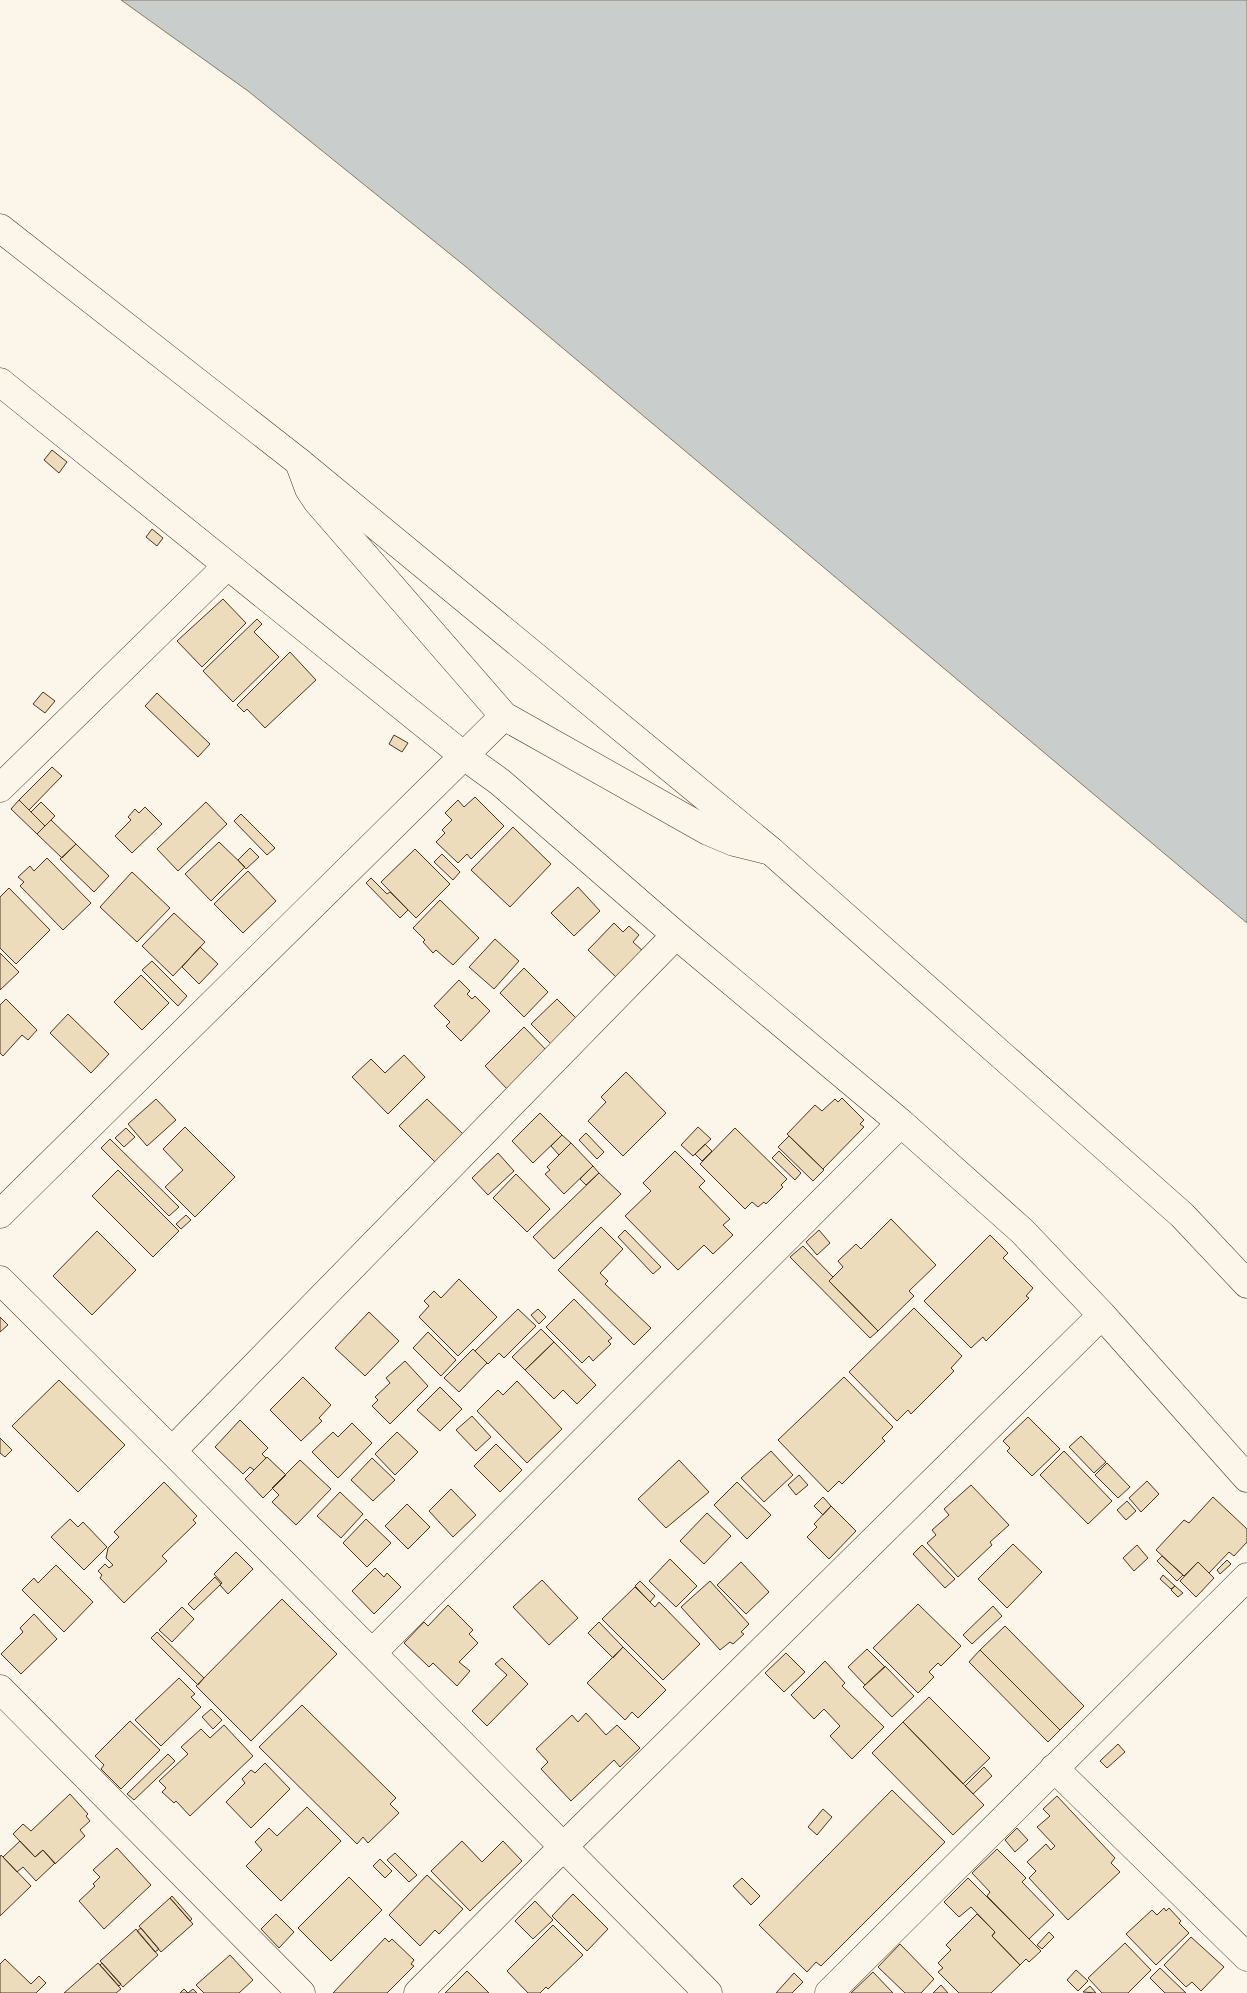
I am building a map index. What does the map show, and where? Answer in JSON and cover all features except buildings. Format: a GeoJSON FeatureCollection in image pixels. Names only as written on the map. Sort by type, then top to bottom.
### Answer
{"type":"FeatureCollection","features":[{"type":"Feature","properties":{"kind":"street"},"geometry":{"type":"LineString","coordinates":[[0,228],[299,462],[771,851],[1182,1215],[1247,1284]]}},
{"type":"Feature","properties":{"kind":"street"},"geometry":{"type":"LineString","coordinates":[[2,388],[464,756],[500,782],[676,935],[901,1123],[1022,1231],[1102,1315],[1247,1478]]}},
{"type":"Feature","properties":{"kind":"street"},"geometry":{"type":"LineString","coordinates":[[299,462],[309,489],[318,501],[504,716],[708,830],[734,842],[771,851]]}},
{"type":"Feature","properties":{"kind":"street"},"geometry":{"type":"LineString","coordinates":[[0,788],[227,566]]}},
{"type":"Feature","properties":{"kind":"street"},"geometry":{"type":"LineString","coordinates":[[0,1214],[504,716]]}},
{"type":"Feature","properties":{"kind":"street"},"geometry":{"type":"LineString","coordinates":[[172,1451],[676,935]]}},
{"type":"Feature","properties":{"kind":"street"},"geometry":{"type":"LineString","coordinates":[[372,1653],[901,1123]]}},
{"type":"Feature","properties":{"kind":"street"},"geometry":{"type":"LineString","coordinates":[[0,1280],[172,1451],[708,1993]]}},
{"type":"Feature","properties":{"kind":"street"},"geometry":{"type":"LineString","coordinates":[[418,1993],[564,1846],[1102,1315]]}},
{"type":"Feature","properties":{"kind":"street"},"geometry":{"type":"LineString","coordinates":[[829,1993],[1247,1577]]}},
{"type":"Feature","properties":{"kind":"street"},"geometry":{"type":"LineString","coordinates":[[0,1689],[301,1993]]}},
{"type":"Feature","properties":{"kind":"street"},"geometry":{"type":"LineString","coordinates":[[1054,1768],[1247,1957]]}},
{"type":"Feature","properties":{"kind":"shaded area"},"geometry":{"type":"Polygon","coordinates":[[[121,0],[1247,0],[1247,923],[465,266],[248,91],[121,0]]]}}]}
